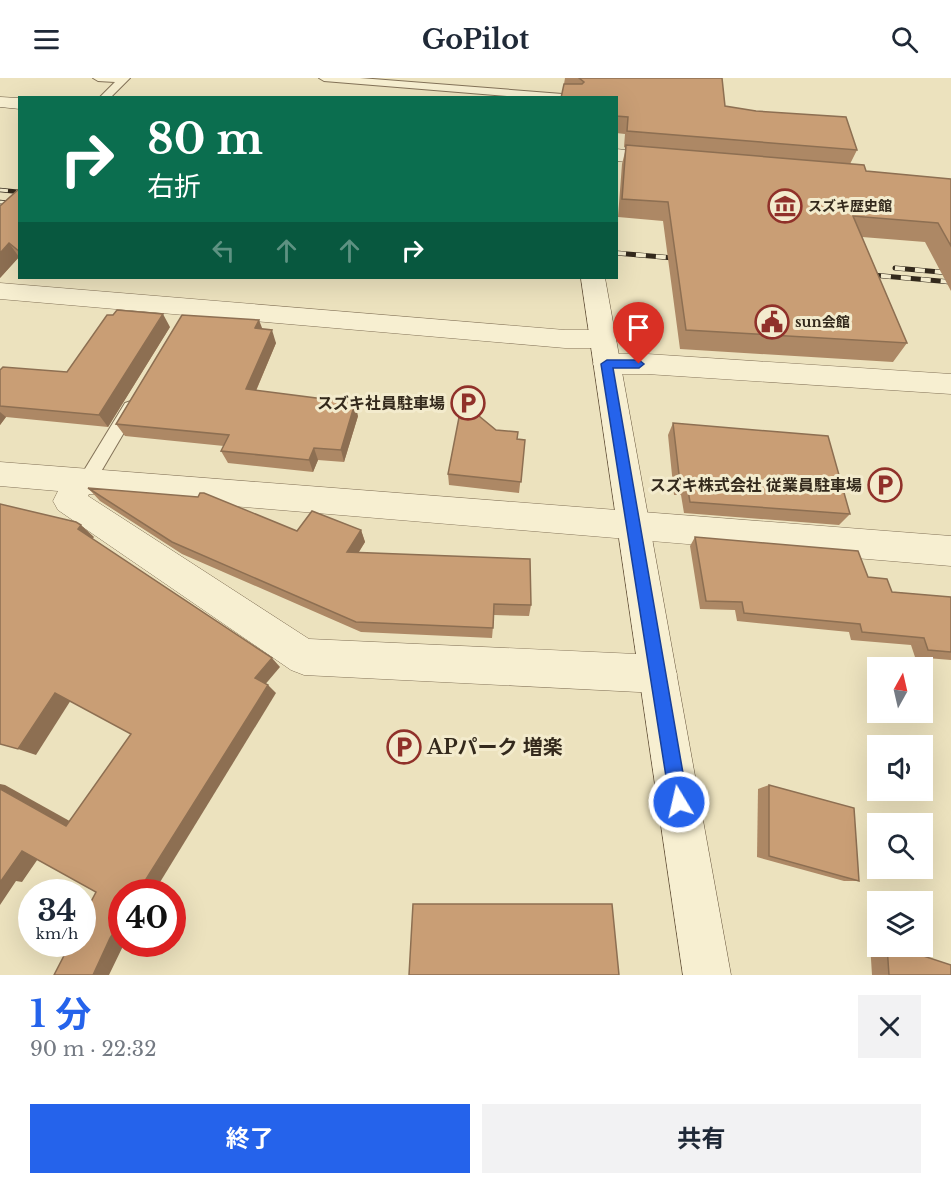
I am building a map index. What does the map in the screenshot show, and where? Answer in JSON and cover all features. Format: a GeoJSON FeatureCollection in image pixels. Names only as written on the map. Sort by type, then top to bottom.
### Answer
{"type":"FeatureCollection","features":[{"type":"Feature","properties":{"kind":"street"},"geometry":{"type":"LineString","coordinates":[[0,102],[18,104]]}},
{"type":"Feature","properties":{"kind":"street"},"geometry":{"type":"LineString","coordinates":[[618,155],[688,161]]}},
{"type":"Feature","properties":{"kind":"street"},"geometry":{"type":"LineString","coordinates":[[593,279],[707,975]]}},
{"type":"Feature","properties":{"kind":"street"},"geometry":{"type":"LineString","coordinates":[[0,291],[185,317],[565,339],[647,364],[951,384]]}},
{"type":"Feature","properties":{"kind":"street"},"geometry":{"type":"LineString","coordinates":[[0,474],[951,551]]}},
{"type":"Feature","properties":{"kind":"street"},"geometry":{"type":"LineString","coordinates":[[83,482],[69,501],[304,657],[658,674]]}},
{"type":"Feature","properties":{"kind":"lane"},"geometry":{"type":"LineString","coordinates":[[98,78],[124,79]]}},
{"type":"Feature","properties":{"kind":"lane"},"geometry":{"type":"LineString","coordinates":[[324,78],[542,96]]}},
{"type":"Feature","properties":{"kind":"lane"},"geometry":{"type":"LineString","coordinates":[[497,91],[501,78]]}},
{"type":"Feature","properties":{"kind":"lane"},"geometry":{"type":"LineString","coordinates":[[106,96],[124,79]]}},
{"type":"Feature","properties":{"kind":"lane"},"geometry":{"type":"LineString","coordinates":[[83,482],[138,395]]}},
{"type":"Feature","properties":{"kind":"building"},"geometry":{"type":"Polygon","coordinates":[[[579,78],[722,78],[725,106],[756,111],[846,117],[857,150],[627,131],[628,117],[618,116],[618,96],[561,96],[564,84],[584,82],[579,78]]]}},
{"type":"Feature","properties":{"kind":"building"},"geometry":{"type":"Polygon","coordinates":[[[626,145],[864,165],[866,171],[951,179],[951,246],[938,223],[853,216],[907,343],[686,330],[668,202],[622,199],[626,145]]]}},
{"type":"Feature","properties":{"kind":"building"},"geometry":{"type":"Polygon","coordinates":[[[18,190],[18,250],[9,243],[0,253],[0,206],[18,190]]]}},
{"type":"Feature","properties":{"kind":"building"},"geometry":{"type":"Polygon","coordinates":[[[117,310],[163,314],[99,415],[0,406],[0,370],[3,367],[67,372],[107,315],[113,315],[117,310]]]}},
{"type":"Feature","properties":{"kind":"building"},"geometry":{"type":"Polygon","coordinates":[[[182,315],[259,320],[255,328],[272,330],[246,389],[355,403],[341,450],[314,448],[309,460],[221,451],[229,435],[116,424],[182,315]]]}},
{"type":"Feature","properties":{"kind":"building"},"geometry":{"type":"Polygon","coordinates":[[[462,402],[496,430],[518,432],[517,439],[525,440],[521,482],[448,474],[462,402]]]}},
{"type":"Feature","properties":{"kind":"building"},"geometry":{"type":"Polygon","coordinates":[[[673,423],[828,436],[850,514],[690,502],[687,484],[680,483],[673,423]]]}},
{"type":"Feature","properties":{"kind":"building"},"geometry":{"type":"Polygon","coordinates":[[[88,488],[198,497],[200,493],[204,493],[297,531],[312,511],[361,530],[347,552],[530,559],[531,605],[494,604],[493,628],[356,622],[172,542],[88,488]]]}},
{"type":"Feature","properties":{"kind":"building"},"geometry":{"type":"Polygon","coordinates":[[[0,504],[76,522],[81,525],[78,529],[272,658],[255,678],[268,685],[146,879],[108,879],[108,942],[93,975],[54,975],[63,957],[96,957],[96,879],[73,879],[22,851],[1,881],[0,789],[66,826],[131,734],[55,693],[18,749],[0,744],[0,504]]]}},
{"type":"Feature","properties":{"kind":"building"},"geometry":{"type":"Polygon","coordinates":[[[695,537],[858,551],[868,577],[887,579],[892,592],[951,597],[951,652],[928,650],[924,638],[862,632],[860,624],[744,613],[742,602],[706,601],[695,537]]]}},
{"type":"Feature","properties":{"kind":"building"},"geometry":{"type":"Polygon","coordinates":[[[769,785],[854,808],[859,881],[769,856],[769,785]]]}},
{"type":"Feature","properties":{"kind":"building"},"geometry":{"type":"Polygon","coordinates":[[[413,904],[612,904],[619,975],[409,975],[413,904]]]}},
{"type":"Feature","properties":{"kind":"building"},"geometry":{"type":"Polygon","coordinates":[[[888,957],[927,957],[951,965],[951,975],[889,975],[888,957]]]}},
{"type":"Feature","properties":{"kind":"railway"},"geometry":{"type":"LineString","coordinates":[[0,190],[18,192]]}},
{"type":"Feature","properties":{"kind":"railway"},"geometry":{"type":"LineString","coordinates":[[0,202],[18,204]]}},
{"type":"Feature","properties":{"kind":"railway"},"geometry":{"type":"LineString","coordinates":[[618,253],[685,259]]}},
{"type":"Feature","properties":{"kind":"railway"},"geometry":{"type":"LineString","coordinates":[[895,268],[951,273]]}},
{"type":"Feature","properties":{"kind":"railway"},"geometry":{"type":"LineString","coordinates":[[861,274],[951,282]]}},
{"type":"Feature","properties":{"kind":"place","name":"スズキ歴史館"},"geometry":{"type":"Point","coordinates":[785,206]}},
{"type":"Feature","properties":{"kind":"place","name":"sun会館"},"geometry":{"type":"Point","coordinates":[772,322]}},
{"type":"Feature","properties":{"kind":"place","name":"スズキ社員駐車場"},"geometry":{"type":"Point","coordinates":[468,403]}},
{"type":"Feature","properties":{"kind":"place","name":"スズキ株式会社 従業員駐車場"},"geometry":{"type":"Point","coordinates":[885,485]}},
{"type":"Feature","properties":{"kind":"place","name":"APパーク 増楽"},"geometry":{"type":"Point","coordinates":[404,747]}},
{"type":"Feature","properties":{"kind":"route"},"geometry":{"type":"LineString","coordinates":[[639,364],[607,364],[679,802]]}}]}
